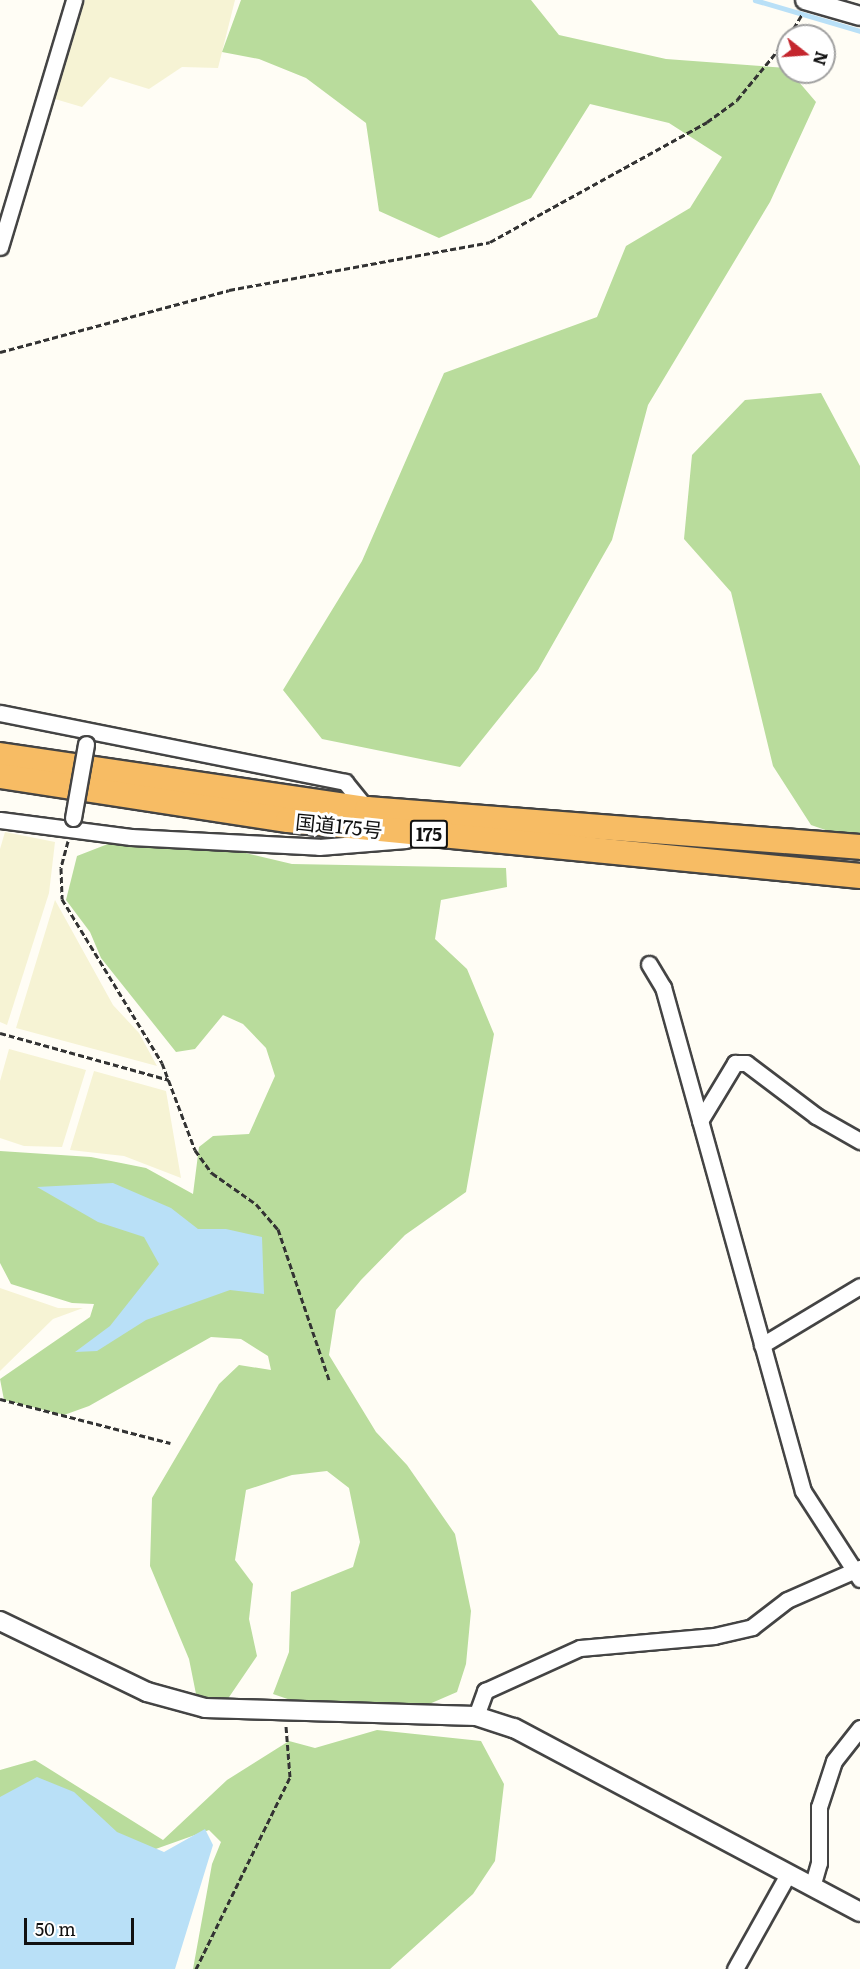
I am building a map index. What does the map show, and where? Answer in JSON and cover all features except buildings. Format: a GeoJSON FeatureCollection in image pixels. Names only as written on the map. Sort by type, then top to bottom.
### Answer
{"type":"FeatureCollection","features":[{"type":"Feature","properties":{"kind":"highway","name":"国道175号"},"geometry":{"type":"LineString","coordinates":[[0,754],[367,809],[860,847]]}},
{"type":"Feature","properties":{"kind":"highway","name":"国道175号"},"geometry":{"type":"LineString","coordinates":[[0,777],[288,820],[860,876]]}},
{"type":"Feature","properties":{"kind":"street"},"geometry":{"type":"LineString","coordinates":[[0,247],[74,0]]}},
{"type":"Feature","properties":{"kind":"street"},"geometry":{"type":"LineString","coordinates":[[807,1],[840,5],[860,16]]}},
{"type":"Feature","properties":{"kind":"street"},"geometry":{"type":"LineString","coordinates":[[0,713],[88,737],[345,782],[367,809]]}},
{"type":"Feature","properties":{"kind":"street"},"geometry":{"type":"LineString","coordinates":[[72,825],[88,737]]}},
{"type":"Feature","properties":{"kind":"street"},"geometry":{"type":"LineString","coordinates":[[0,820],[319,847],[452,836]]}},
{"type":"Feature","properties":{"kind":"street"},"geometry":{"type":"LineString","coordinates":[[476,1716],[485,1691],[580,1648],[714,1635],[752,1627],[787,1600],[858,1573],[803,1491],[663,987],[649,964]]}},
{"type":"Feature","properties":{"kind":"street"},"geometry":{"type":"LineString","coordinates":[[700,1121],[735,1063],[746,1063],[816,1116],[860,1141]]}},
{"type":"Feature","properties":{"kind":"street"},"geometry":{"type":"LineString","coordinates":[[762,1345],[860,1286]]}},
{"type":"Feature","properties":{"kind":"street"},"geometry":{"type":"LineString","coordinates":[[0,1621],[147,1692],[205,1708],[285,1713],[476,1716],[514,1728],[860,1912]]}},
{"type":"Feature","properties":{"kind":"street"},"geometry":{"type":"LineString","coordinates":[[812,1887],[819,1863],[819,1807],[834,1761],[860,1728]]}},
{"type":"Feature","properties":{"kind":"street"},"geometry":{"type":"LineString","coordinates":[[735,1969],[788,1874]]}},
{"type":"Feature","properties":{"kind":"path"},"geometry":{"type":"LineString","coordinates":[[796,24],[807,1]]}},
{"type":"Feature","properties":{"kind":"path"},"geometry":{"type":"LineString","coordinates":[[0,352],[229,290],[490,242],[707,122],[737,100],[776,53]]}},
{"type":"Feature","properties":{"kind":"path"},"geometry":{"type":"LineString","coordinates":[[72,825],[61,868],[62,899],[116,993],[144,1029],[169,1080],[195,1150],[212,1173],[256,1204],[278,1229],[329,1380]]}},
{"type":"Feature","properties":{"kind":"path"},"geometry":{"type":"LineString","coordinates":[[0,1033],[169,1080]]}},
{"type":"Feature","properties":{"kind":"path"},"geometry":{"type":"LineString","coordinates":[[0,1399],[170,1443]]}},
{"type":"Feature","properties":{"kind":"path"},"geometry":{"type":"LineString","coordinates":[[196,1969],[290,1777],[285,1713]]}},
{"type":"Feature","properties":{"kind":"shaded area"},"geometry":{"type":"Polygon","coordinates":[[[85,0],[235,0],[218,68],[182,67],[149,89],[110,77],[82,107],[55,99],[85,0]]]}},
{"type":"Feature","properties":{"kind":"shaded area"},"geometry":{"type":"Polygon","coordinates":[[[5,832],[55,842],[49,893],[7,1025],[0,1022],[0,849],[5,832]]]}},
{"type":"Feature","properties":{"kind":"shaded area"},"geometry":{"type":"Polygon","coordinates":[[[55,900],[113,1005],[139,1033],[157,1066],[16,1028],[55,900]]]}},
{"type":"Feature","properties":{"kind":"shaded area"},"geometry":{"type":"Polygon","coordinates":[[[9,1049],[86,1070],[62,1147],[24,1146],[0,1138],[0,1081],[9,1049]]]}},
{"type":"Feature","properties":{"kind":"shaded area"},"geometry":{"type":"Polygon","coordinates":[[[94,1071],[166,1091],[181,1178],[124,1156],[70,1150],[94,1071]]]}},
{"type":"Feature","properties":{"kind":"shaded area"},"geometry":{"type":"Polygon","coordinates":[[[0,1288],[58,1308],[83,1308],[53,1319],[0,1371],[0,1288]]]}},
{"type":"Feature","properties":{"kind":"green space"},"geometry":{"type":"Polygon","coordinates":[[[241,0],[531,0],[559,35],[666,59],[776,67],[776,84],[801,84],[816,102],[770,202],[648,405],[612,540],[538,670],[460,767],[322,739],[283,690],[362,561],[444,373],[597,317],[626,246],[690,208],[722,157],[669,123],[590,104],[531,198],[439,238],[379,211],[366,123],[306,78],[259,59],[222,52],[241,0]]]}},
{"type":"Feature","properties":{"kind":"green space"},"geometry":{"type":"Polygon","coordinates":[[[821,393],[860,466],[860,842],[811,825],[773,766],[731,592],[684,539],[692,455],[745,400],[821,393]]]}},
{"type":"Feature","properties":{"kind":"green space"},"geometry":{"type":"Polygon","coordinates":[[[113,842],[211,845],[292,864],[506,868],[507,887],[441,900],[435,939],[467,969],[494,1034],[466,1192],[405,1235],[361,1280],[336,1310],[329,1355],[376,1432],[407,1465],[455,1534],[471,1611],[466,1664],[457,1692],[420,1708],[314,1708],[273,1694],[289,1652],[291,1592],[353,1567],[360,1542],[349,1488],[327,1471],[292,1475],[246,1490],[235,1560],[253,1584],[249,1619],[257,1656],[223,1706],[197,1699],[189,1659],[150,1566],[152,1498],[219,1384],[239,1365],[271,1370],[268,1356],[241,1339],[211,1337],[89,1406],[64,1415],[4,1400],[0,1379],[90,1317],[94,1304],[72,1303],[11,1284],[0,1263],[0,1151],[91,1157],[146,1168],[193,1194],[199,1147],[213,1136],[249,1134],[275,1076],[266,1048],[243,1024],[223,1015],[195,1049],[176,1052],[101,958],[90,932],[66,900],[77,856],[113,842]]]}},
{"type":"Feature","properties":{"kind":"green space"},"geometry":{"type":"Polygon","coordinates":[[[377,1730],[481,1741],[504,1784],[495,1861],[473,1894],[390,1969],[193,1969],[212,1864],[221,1842],[209,1830],[122,1861],[0,1817],[0,1770],[35,1760],[163,1840],[227,1780],[289,1741],[315,1748],[377,1730]]]}},
{"type":"Feature","properties":{"kind":"water"},"geometry":{"type":"Polygon","coordinates":[[[113,1183],[171,1208],[198,1229],[226,1229],[262,1237],[264,1294],[230,1290],[146,1320],[97,1351],[75,1352],[110,1326],[159,1264],[144,1237],[98,1222],[37,1187],[113,1183]]]}},
{"type":"Feature","properties":{"kind":"water"},"geometry":{"type":"Polygon","coordinates":[[[37,1777],[74,1792],[117,1832],[164,1852],[205,1829],[213,1845],[175,1969],[0,1969],[0,1797],[37,1777]]]}},
{"type":"Feature","properties":{"kind":"waterway"},"geometry":{"type":"LineString","coordinates":[[755,0],[860,31]]}}]}
